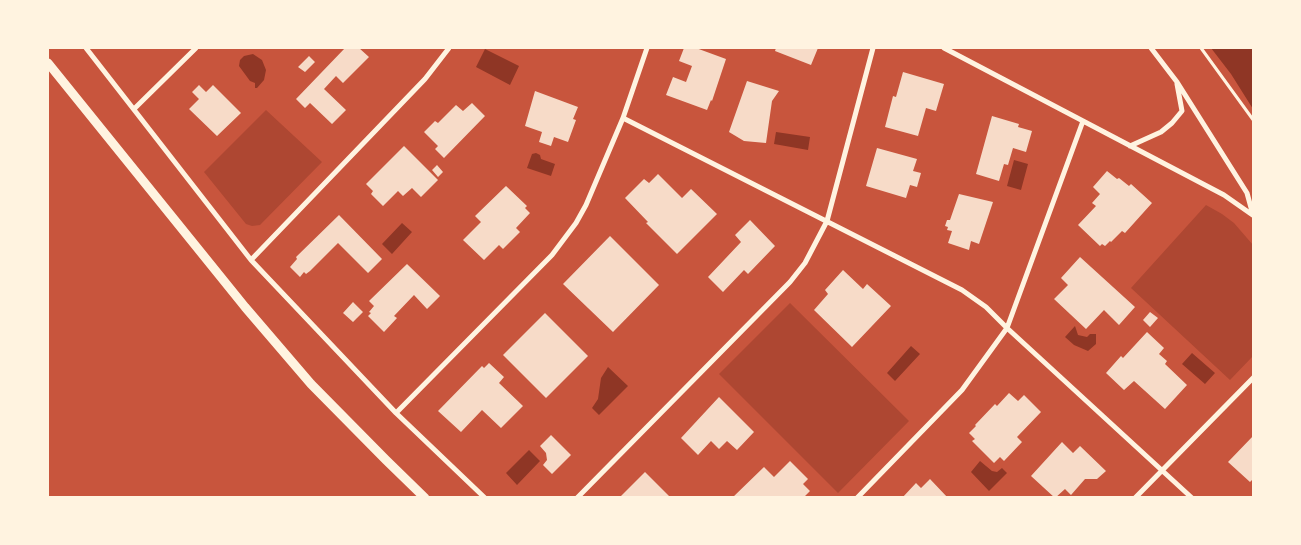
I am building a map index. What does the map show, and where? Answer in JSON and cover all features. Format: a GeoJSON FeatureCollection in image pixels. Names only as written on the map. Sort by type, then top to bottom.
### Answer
{"type":"FeatureCollection","features":[{"type":"Feature","properties":{"kind":"street"},"geometry":{"type":"LineString","coordinates":[[86,48],[250,260],[396,413],[485,498]]}},
{"type":"Feature","properties":{"kind":"street"},"geometry":{"type":"LineString","coordinates":[[134,109],[196,48]]}},
{"type":"Feature","properties":{"kind":"street"},"geometry":{"type":"LineString","coordinates":[[250,260],[418,87],[449,48]]}},
{"type":"Feature","properties":{"kind":"street"},"geometry":{"type":"LineString","coordinates":[[396,413],[552,255],[576,224],[623,118],[647,48]]}},
{"type":"Feature","properties":{"kind":"street"},"geometry":{"type":"LineString","coordinates":[[577,498],[790,282],[805,263],[827,221],[874,48]]}},
{"type":"Feature","properties":{"kind":"street"},"geometry":{"type":"LineString","coordinates":[[944,48],[1224,195],[1253,216]]}},
{"type":"Feature","properties":{"kind":"street"},"geometry":{"type":"LineString","coordinates":[[1151,48],[1177,82],[1246,192],[1253,216]]}},
{"type":"Feature","properties":{"kind":"street"},"geometry":{"type":"LineString","coordinates":[[48,63],[239,300],[305,377],[425,498]]}},
{"type":"Feature","properties":{"kind":"street"},"geometry":{"type":"LineString","coordinates":[[1130,146],[1161,132],[1182,111],[1177,82]]}},
{"type":"Feature","properties":{"kind":"street"},"geometry":{"type":"LineString","coordinates":[[623,118],[962,290],[986,307],[1192,498]]}},
{"type":"Feature","properties":{"kind":"street"},"geometry":{"type":"LineString","coordinates":[[857,498],[962,390],[1007,328],[1083,120]]}},
{"type":"Feature","properties":{"kind":"street"},"geometry":{"type":"LineString","coordinates":[[1135,498],[1254,377]]}},
{"type":"Feature","properties":{"kind":"path"},"geometry":{"type":"LineString","coordinates":[[1201,48],[1232,88],[1254,121]]}},
{"type":"Feature","properties":{"kind":"shaded area"},"geometry":{"type":"Polygon","coordinates":[[[1211,48],[1253,48],[1253,109],[1231,74],[1211,48]]]}},
{"type":"Feature","properties":{"kind":"shaded area"},"geometry":{"type":"Polygon","coordinates":[[[485,49],[519,66],[510,85],[476,67],[485,49]]]}},
{"type":"Feature","properties":{"kind":"shaded area"},"geometry":{"type":"Polygon","coordinates":[[[253,54],[262,60],[266,70],[264,80],[257,88],[255,88],[255,83],[250,81],[239,66],[240,60],[244,56],[253,54]]]}},
{"type":"Feature","properties":{"kind":"shaded area"},"geometry":{"type":"Polygon","coordinates":[[[266,110],[322,162],[260,225],[252,226],[246,224],[204,172],[266,110]]]}},
{"type":"Feature","properties":{"kind":"shaded area"},"geometry":{"type":"Polygon","coordinates":[[[776,132],[810,137],[808,150],[774,144],[776,132]]]}},
{"type":"Feature","properties":{"kind":"shaded area"},"geometry":{"type":"Polygon","coordinates":[[[532,154],[540,155],[541,159],[555,164],[551,176],[527,168],[532,154]]]}},
{"type":"Feature","properties":{"kind":"shaded area"},"geometry":{"type":"Polygon","coordinates":[[[1014,160],[1028,164],[1021,190],[1007,186],[1014,160]]]}},
{"type":"Feature","properties":{"kind":"shaded area"},"geometry":{"type":"Polygon","coordinates":[[[1206,205],[1234,223],[1253,245],[1253,356],[1230,380],[1131,288],[1206,205]]]}},
{"type":"Feature","properties":{"kind":"shaded area"},"geometry":{"type":"Polygon","coordinates":[[[402,223],[412,232],[392,254],[382,244],[402,223]]]}},
{"type":"Feature","properties":{"kind":"shaded area"},"geometry":{"type":"Polygon","coordinates":[[[790,303],[909,421],[838,493],[719,374],[790,303]]]}},
{"type":"Feature","properties":{"kind":"shaded area"},"geometry":{"type":"Polygon","coordinates":[[[1075,326],[1078,335],[1087,337],[1090,334],[1096,334],[1096,344],[1088,351],[1074,345],[1065,337],[1075,326]]]}},
{"type":"Feature","properties":{"kind":"shaded area"},"geometry":{"type":"Polygon","coordinates":[[[911,346],[920,354],[895,381],[887,373],[911,346]]]}},
{"type":"Feature","properties":{"kind":"shaded area"},"geometry":{"type":"Polygon","coordinates":[[[1192,353],[1215,373],[1205,384],[1182,364],[1192,353]]]}},
{"type":"Feature","properties":{"kind":"shaded area"},"geometry":{"type":"Polygon","coordinates":[[[608,367],[628,386],[599,415],[592,408],[598,399],[601,378],[608,367]]]}},
{"type":"Feature","properties":{"kind":"shaded area"},"geometry":{"type":"Polygon","coordinates":[[[529,450],[540,461],[517,485],[506,473],[529,450]]]}},
{"type":"Feature","properties":{"kind":"shaded area"},"geometry":{"type":"Polygon","coordinates":[[[980,461],[992,471],[997,472],[1002,468],[1007,473],[989,491],[971,472],[980,461]]]}},
{"type":"Feature","properties":{"kind":"building"},"geometry":{"type":"Polygon","coordinates":[[[345,48],[359,48],[369,57],[343,83],[336,76],[324,89],[346,110],[332,124],[310,103],[305,108],[296,99],[345,48]]]}},
{"type":"Feature","properties":{"kind":"building"},"geometry":{"type":"Polygon","coordinates":[[[684,48],[696,48],[726,59],[712,101],[707,110],[666,95],[673,77],[686,82],[692,66],[679,61],[684,48]]]}},
{"type":"Feature","properties":{"kind":"building"},"geometry":{"type":"Polygon","coordinates":[[[776,48],[818,48],[811,65],[775,51],[776,48]]]}},
{"type":"Feature","properties":{"kind":"building"},"geometry":{"type":"Polygon","coordinates":[[[309,56],[315,62],[305,72],[298,67],[309,56]]]}},
{"type":"Feature","properties":{"kind":"building"},"geometry":{"type":"Polygon","coordinates":[[[903,72],[944,84],[936,111],[926,108],[918,136],[885,127],[893,96],[896,97],[903,72]]]}},
{"type":"Feature","properties":{"kind":"building"},"geometry":{"type":"Polygon","coordinates":[[[747,81],[779,91],[772,101],[766,143],[744,141],[729,132],[747,81]]]}},
{"type":"Feature","properties":{"kind":"building"},"geometry":{"type":"Polygon","coordinates":[[[199,85],[206,92],[213,85],[241,113],[217,136],[189,109],[199,99],[192,92],[199,85]]]}},
{"type":"Feature","properties":{"kind":"building"},"geometry":{"type":"Polygon","coordinates":[[[535,91],[578,107],[573,119],[576,120],[568,142],[554,137],[551,146],[539,142],[542,132],[525,126],[535,91]]]}},
{"type":"Feature","properties":{"kind":"building"},"geometry":{"type":"Polygon","coordinates":[[[472,103],[485,116],[444,158],[435,149],[438,146],[424,132],[435,121],[438,123],[456,105],[463,111],[472,103]]]}},
{"type":"Feature","properties":{"kind":"building"},"geometry":{"type":"Polygon","coordinates":[[[992,116],[1019,124],[1018,127],[1032,131],[1026,152],[1013,148],[1008,165],[1004,164],[999,181],[976,174],[992,116]]]}},
{"type":"Feature","properties":{"kind":"building"},"geometry":{"type":"Polygon","coordinates":[[[404,146],[438,180],[421,197],[412,188],[403,196],[398,191],[383,206],[371,194],[373,191],[366,184],[404,146]]]}},
{"type":"Feature","properties":{"kind":"building"},"geometry":{"type":"Polygon","coordinates":[[[877,148],[917,159],[913,171],[921,173],[917,187],[910,185],[906,198],[866,186],[877,148]]]}},
{"type":"Feature","properties":{"kind":"building"},"geometry":{"type":"Polygon","coordinates":[[[437,165],[443,172],[438,177],[432,170],[437,165]]]}},
{"type":"Feature","properties":{"kind":"building"},"geometry":{"type":"Polygon","coordinates":[[[1107,171],[1129,186],[1131,184],[1152,203],[1125,233],[1122,231],[1111,242],[1105,246],[1102,244],[1100,246],[1078,225],[1096,206],[1092,203],[1100,194],[1093,187],[1107,171]]]}},
{"type":"Feature","properties":{"kind":"building"},"geometry":{"type":"Polygon","coordinates":[[[658,174],[682,198],[691,189],[717,214],[677,254],[646,223],[648,222],[625,198],[644,179],[649,183],[658,174]]]}},
{"type":"Feature","properties":{"kind":"building"},"geometry":{"type":"Polygon","coordinates":[[[506,186],[527,206],[525,208],[530,213],[516,228],[520,232],[503,249],[499,245],[484,260],[463,240],[481,222],[475,216],[506,186]]]}},
{"type":"Feature","properties":{"kind":"building"},"geometry":{"type":"Polygon","coordinates":[[[959,194],[993,202],[979,244],[971,241],[969,250],[948,243],[952,231],[947,230],[948,227],[945,226],[947,220],[950,220],[959,194]]]}},
{"type":"Feature","properties":{"kind":"building"},"geometry":{"type":"Polygon","coordinates":[[[339,215],[382,259],[368,273],[338,243],[310,271],[306,274],[304,272],[300,277],[290,267],[297,259],[296,257],[339,215]]]}},
{"type":"Feature","properties":{"kind":"building"},"geometry":{"type":"Polygon","coordinates":[[[750,220],[775,246],[748,274],[744,270],[723,292],[708,277],[741,242],[735,235],[750,220]]]}},
{"type":"Feature","properties":{"kind":"building"},"geometry":{"type":"Polygon","coordinates":[[[610,236],[659,285],[613,332],[563,284],[610,236]]]}},
{"type":"Feature","properties":{"kind":"building"},"geometry":{"type":"Polygon","coordinates":[[[1080,257],[1135,307],[1119,325],[1104,310],[1086,329],[1054,299],[1068,285],[1061,278],[1080,257]]]}},
{"type":"Feature","properties":{"kind":"building"},"geometry":{"type":"Polygon","coordinates":[[[407,264],[440,296],[427,309],[414,295],[394,316],[397,318],[384,332],[368,316],[374,306],[369,301],[407,264]]]}},
{"type":"Feature","properties":{"kind":"building"},"geometry":{"type":"Polygon","coordinates":[[[843,270],[863,289],[867,284],[891,306],[852,347],[814,310],[828,294],[825,290],[843,270]]]}},
{"type":"Feature","properties":{"kind":"building"},"geometry":{"type":"Polygon","coordinates":[[[353,302],[363,312],[353,322],[343,313],[353,302]]]}},
{"type":"Feature","properties":{"kind":"building"},"geometry":{"type":"Polygon","coordinates":[[[1150,312],[1158,318],[1150,327],[1143,320],[1150,312]]]}},
{"type":"Feature","properties":{"kind":"building"},"geometry":{"type":"Polygon","coordinates":[[[545,313],[588,356],[546,398],[503,355],[545,313]]]}},
{"type":"Feature","properties":{"kind":"building"},"geometry":{"type":"Polygon","coordinates":[[[1147,332],[1164,348],[1159,354],[1167,361],[1165,364],[1187,385],[1165,409],[1134,381],[1124,390],[1106,373],[1147,332]]]}},
{"type":"Feature","properties":{"kind":"building"},"geometry":{"type":"Polygon","coordinates":[[[489,363],[504,377],[499,383],[523,406],[501,428],[482,410],[461,432],[438,411],[482,366],[484,368],[489,363]]]}},
{"type":"Feature","properties":{"kind":"building"},"geometry":{"type":"Polygon","coordinates":[[[1009,393],[1018,401],[1024,395],[1041,412],[1017,437],[1022,442],[1004,461],[1000,457],[994,463],[972,441],[975,439],[969,433],[995,404],[997,406],[1009,393]]]}},
{"type":"Feature","properties":{"kind":"building"},"geometry":{"type":"Polygon","coordinates":[[[719,397],[754,432],[737,450],[727,441],[719,449],[711,441],[698,455],[681,438],[719,397]]]}},
{"type":"Feature","properties":{"kind":"building"},"geometry":{"type":"Polygon","coordinates":[[[551,435],[571,455],[552,474],[543,465],[547,460],[546,453],[540,446],[551,435]]]}},
{"type":"Feature","properties":{"kind":"building"},"geometry":{"type":"Polygon","coordinates":[[[1254,435],[1254,478],[1250,482],[1228,462],[1254,435]]]}},
{"type":"Feature","properties":{"kind":"building"},"geometry":{"type":"Polygon","coordinates":[[[1062,442],[1073,453],[1080,446],[1106,471],[1097,479],[1085,479],[1071,495],[1065,489],[1055,498],[1031,476],[1062,442]]]}},
{"type":"Feature","properties":{"kind":"building"},"geometry":{"type":"Polygon","coordinates":[[[790,461],[808,479],[803,484],[810,491],[803,498],[732,498],[764,467],[774,477],[790,461]]]}},
{"type":"Feature","properties":{"kind":"building"},"geometry":{"type":"Polygon","coordinates":[[[645,472],[671,498],[619,498],[645,472]]]}},
{"type":"Feature","properties":{"kind":"building"},"geometry":{"type":"Polygon","coordinates":[[[930,479],[948,498],[902,498],[916,483],[921,488],[930,479]]]}}]}
